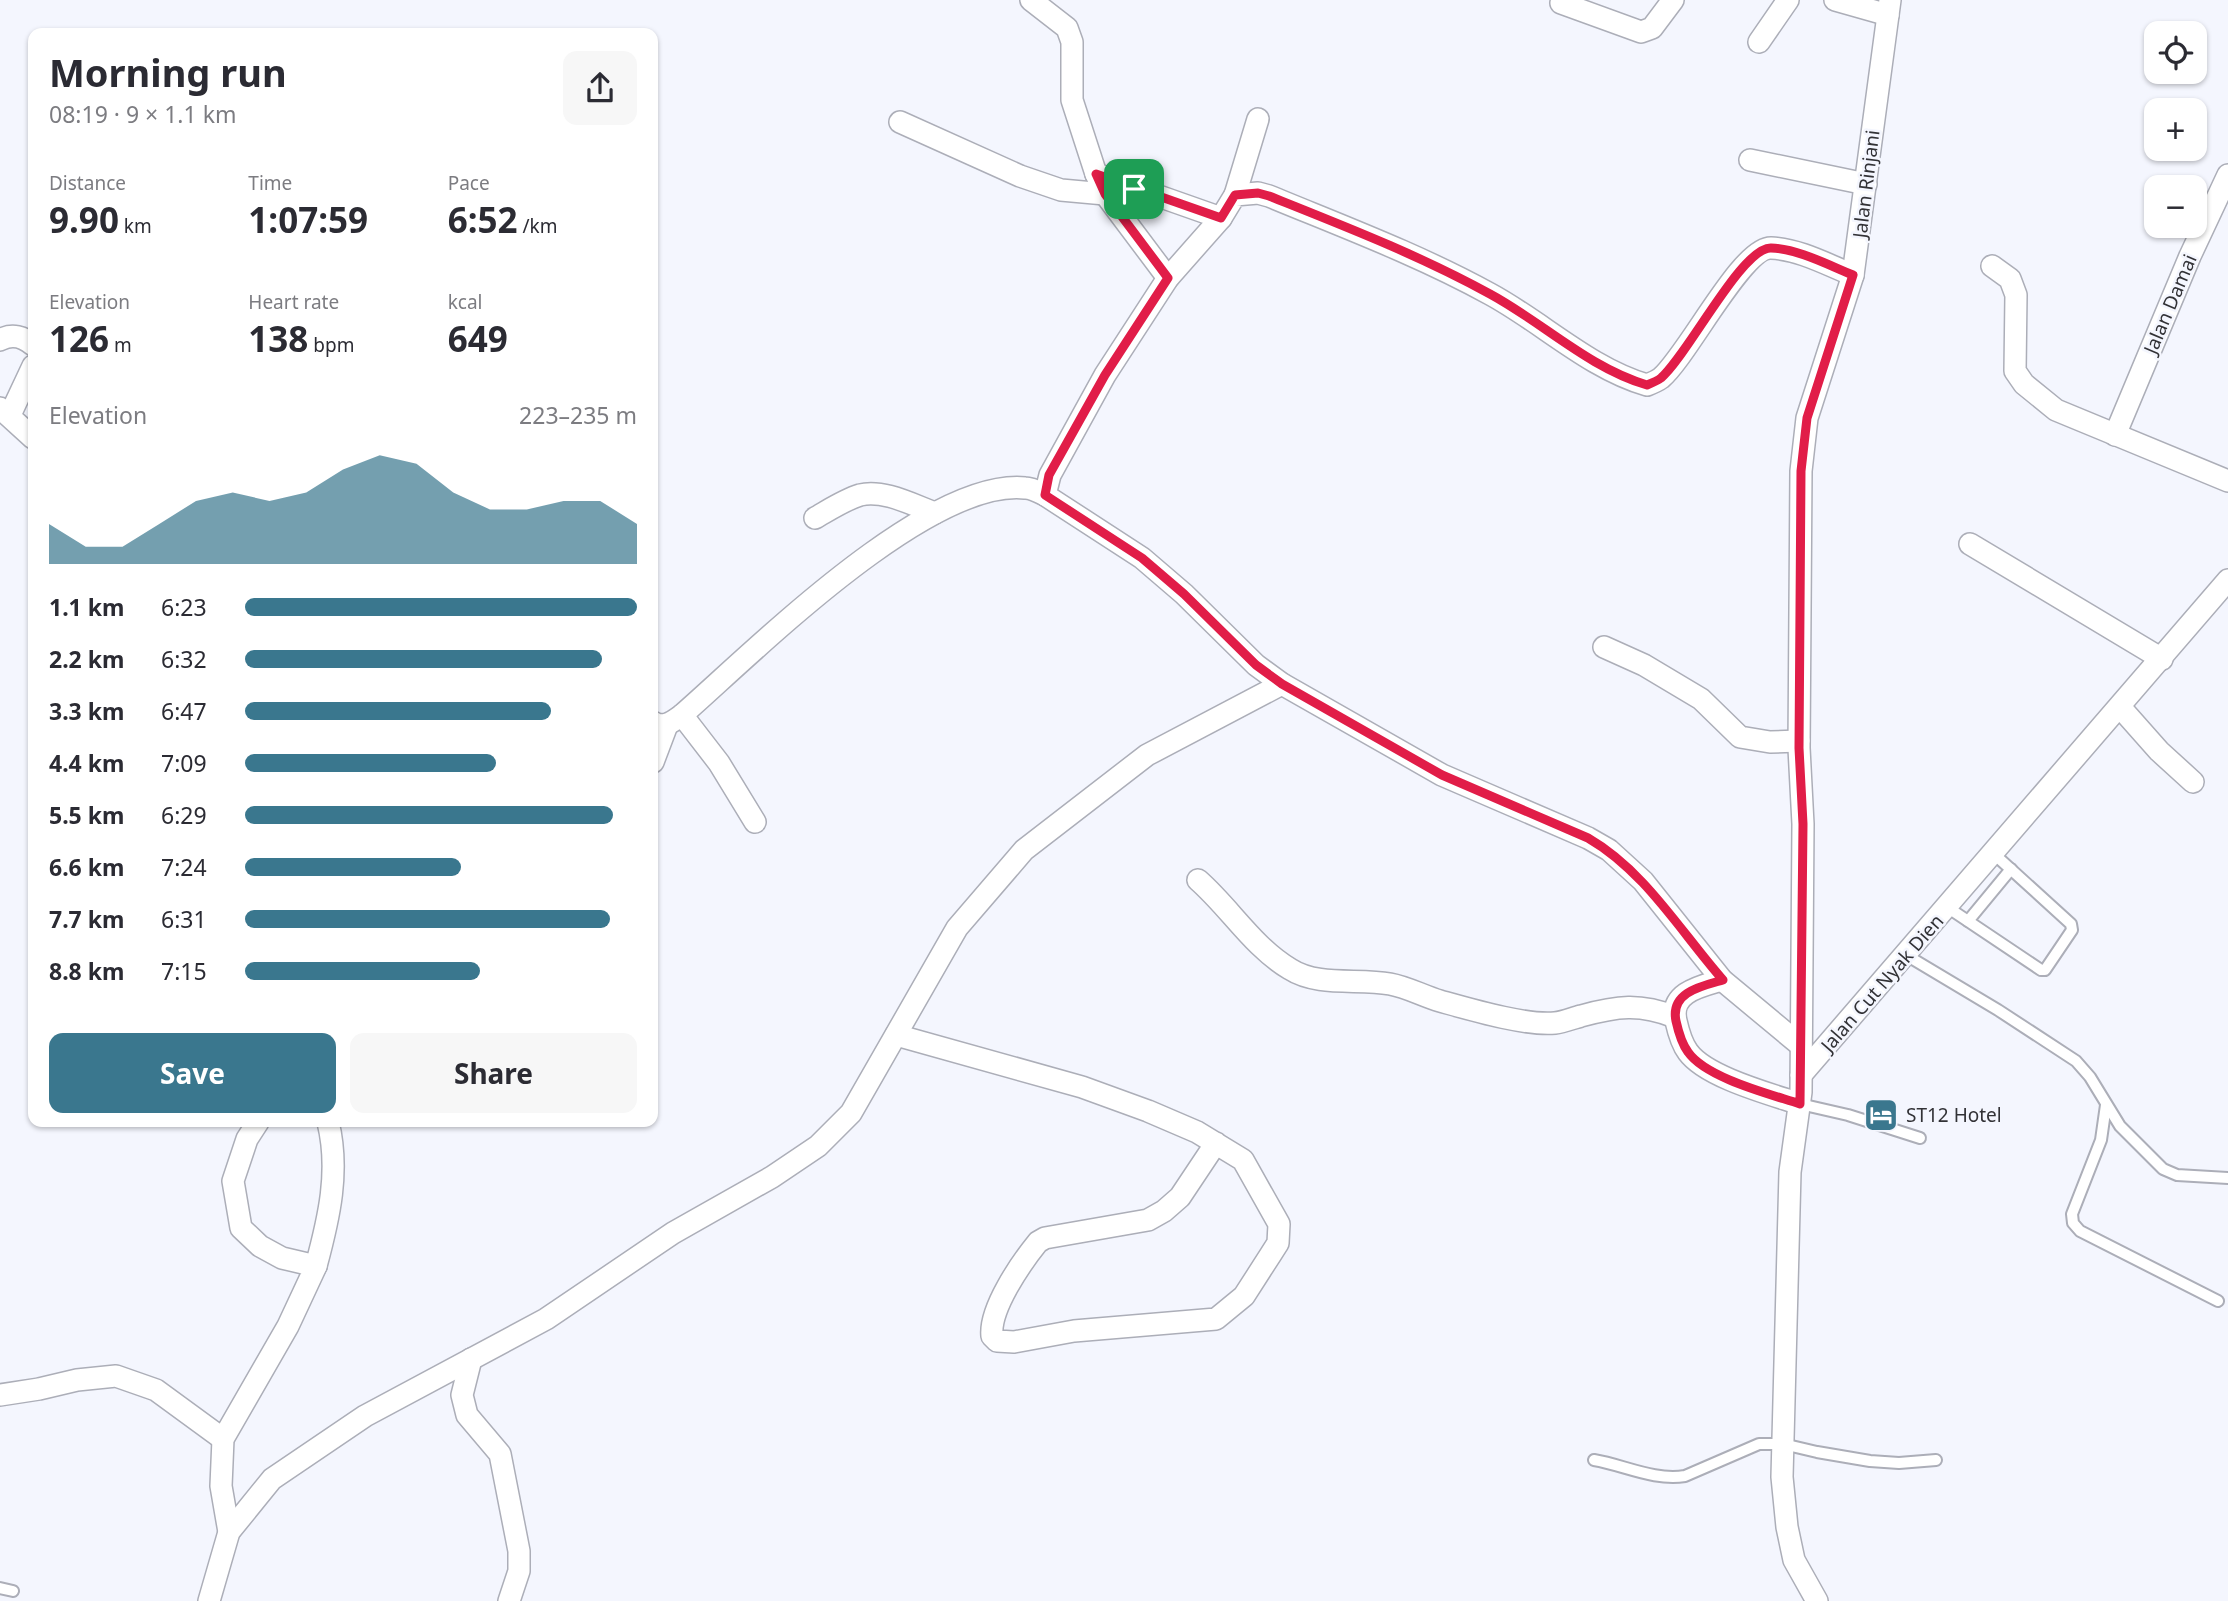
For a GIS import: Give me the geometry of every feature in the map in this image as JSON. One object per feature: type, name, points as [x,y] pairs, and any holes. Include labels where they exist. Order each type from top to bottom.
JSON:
[{"type":"street","points":[[1031,0],[1067,28],[1072,42],[1072,100],[1096,174],[1105,194],[1168,278]]},
{"type":"street","points":[[1558,1],[1642,32],[1652,28],[1673,0]]},
{"type":"street","points":[[1759,42],[1788,0]]},
{"type":"street","points":[[1835,0],[1889,7]]},
{"type":"street","name":"Jalan Rinjani","points":[[1801,1075],[1803,824],[1799,741],[1799,606],[1803,451],[1807,418],[1853,275],[1889,7]]},
{"type":"street","points":[[1045,495],[1049,475],[1105,375],[1168,278],[1221,218],[1235,195],[1258,119]]},
{"type":"street","points":[[900,122],[1020,176],[1061,190],[1105,194]]},
{"type":"street","points":[[1750,160],[1867,184]]},
{"type":"street","points":[[1096,174],[1221,218]]},
{"type":"street","name":"Jalan Damai","points":[[2115,435],[2190,256],[2228,176]]},
{"type":"street","points":[[1235,195],[1258,193],[1269,196],[1408,253],[1492,295],[1569,345],[1633,381],[1647,385],[1660,379],[1678,359],[1741,267],[1761,250],[1770,248],[1796,253],[1853,275]]},
{"type":"street","points":[[1992,266],[2010,279],[2016,295],[2015,371],[2024,384],[2056,410],[2228,481]]},
{"type":"street","points":[[0,340],[5,337],[24,338],[28,341]]},
{"type":"street","points":[[28,374],[5,412],[28,433]]},
{"type":"street","points":[[658,747],[667,721],[846,573],[910,526],[966,498],[1001,490],[1026,488],[1045,495],[1142,558],[1184,594],[1256,665],[1282,684],[1442,775],[1588,838],[1609,850],[1643,881],[1723,980],[1800,1044]]},
{"type":"street","points":[[815,518],[861,495],[880,495],[934,513]]},
{"type":"street","points":[[1970,544],[2162,659]]},
{"type":"street","name":"Jalan Cut Nyak Dien","points":[[1801,1075],[2228,580]]},
{"type":"street","points":[[1604,647],[1644,665],[1701,699],[1740,737],[1770,742],[1799,741]]},
{"type":"street","points":[[209,1601],[229,1532],[272,1479],[365,1416],[546,1319],[674,1233],[772,1177],[818,1146],[851,1113],[957,929],[1024,850],[1147,755],[1282,684]]},
{"type":"street","points":[[2120,707],[2158,751],[2193,782]]},
{"type":"street","points":[[667,721],[719,763],[755,822]]},
{"type":"street","points":[[1198,880],[1257,942],[1290,970],[1313,978],[1391,984],[1440,1001],[1501,1017],[1536,1022],[1555,1023],[1614,1008],[1634,1006],[1654,1009],[1675,1017]]},
{"type":"street","points":[[1723,980],[1692,989],[1679,999],[1675,1017],[1688,1052],[1709,1069],[1738,1083],[1800,1104]]},
{"type":"street","points":[[896,1035],[1082,1087],[1197,1132],[1216,1143],[1243,1160],[1279,1224],[1278,1243],[1244,1296],[1216,1319],[1074,1331],[1014,1342],[997,1341],[992,1336],[991,1328],[999,1304],[1038,1242],[1045,1238],[1148,1220],[1164,1211],[1180,1196],[1216,1143]]},
{"type":"street","points":[[1801,1075],[1800,1104],[1790,1172],[1782,1477],[1787,1527],[1794,1560],[1817,1601]]},
{"type":"street","points":[[255,1127],[247,1139],[233,1181],[242,1228],[260,1246],[282,1258],[316,1266]]},
{"type":"street","points":[[229,1532],[221,1486],[223,1439],[288,1326],[316,1266],[328,1221],[334,1170],[333,1140],[329,1127]]},
{"type":"street","points":[[471,1359],[462,1395],[467,1415],[500,1454],[519,1551],[519,1572],[509,1601]]},
{"type":"street","points":[[0,1395],[77,1380],[116,1377],[156,1390],[223,1439]]},
{"type":"lane","points":[[1947,907],[2041,970],[2045,970],[2072,930],[2071,924],[1994,854]]},
{"type":"lane","points":[[1968,921],[2011,869]]},
{"type":"lane","points":[[1906,955],[2076,1061],[2090,1077],[2120,1126],[2163,1169],[2177,1175],[2228,1178]]},
{"type":"lane","points":[[1800,1104],[1848,1115],[1920,1138]]},
{"type":"lane","points":[[2106,1105],[2101,1140],[2072,1214],[2073,1223],[2080,1231],[2218,1301]]},
{"type":"lane","points":[[1594,1460],[1673,1478],[1685,1476],[1759,1444],[1783,1444],[1870,1461],[1899,1463],[1936,1460]]},
{"type":"lane","points":[[0,1588],[13,1591]]},
{"type":"place","name":"ST12 Hotel","points":[[1881,1115]]},
{"type":"route","points":[[1096,174],[1134,189],[1221,218],[1235,195],[1258,193],[1269,196],[1408,253],[1492,295],[1569,345],[1633,381],[1647,385],[1660,379],[1678,359],[1741,267],[1761,250],[1770,248],[1796,253],[1853,275],[1807,418],[1801,471],[1799,748],[1803,824],[1800,1104],[1738,1083],[1709,1069],[1688,1052],[1675,1017],[1679,999],[1692,989],[1723,980],[1643,881],[1609,850],[1588,838],[1442,775],[1282,684],[1256,665],[1184,594],[1142,558],[1045,495],[1049,475],[1105,375],[1168,278],[1105,194],[1096,174]]}]
